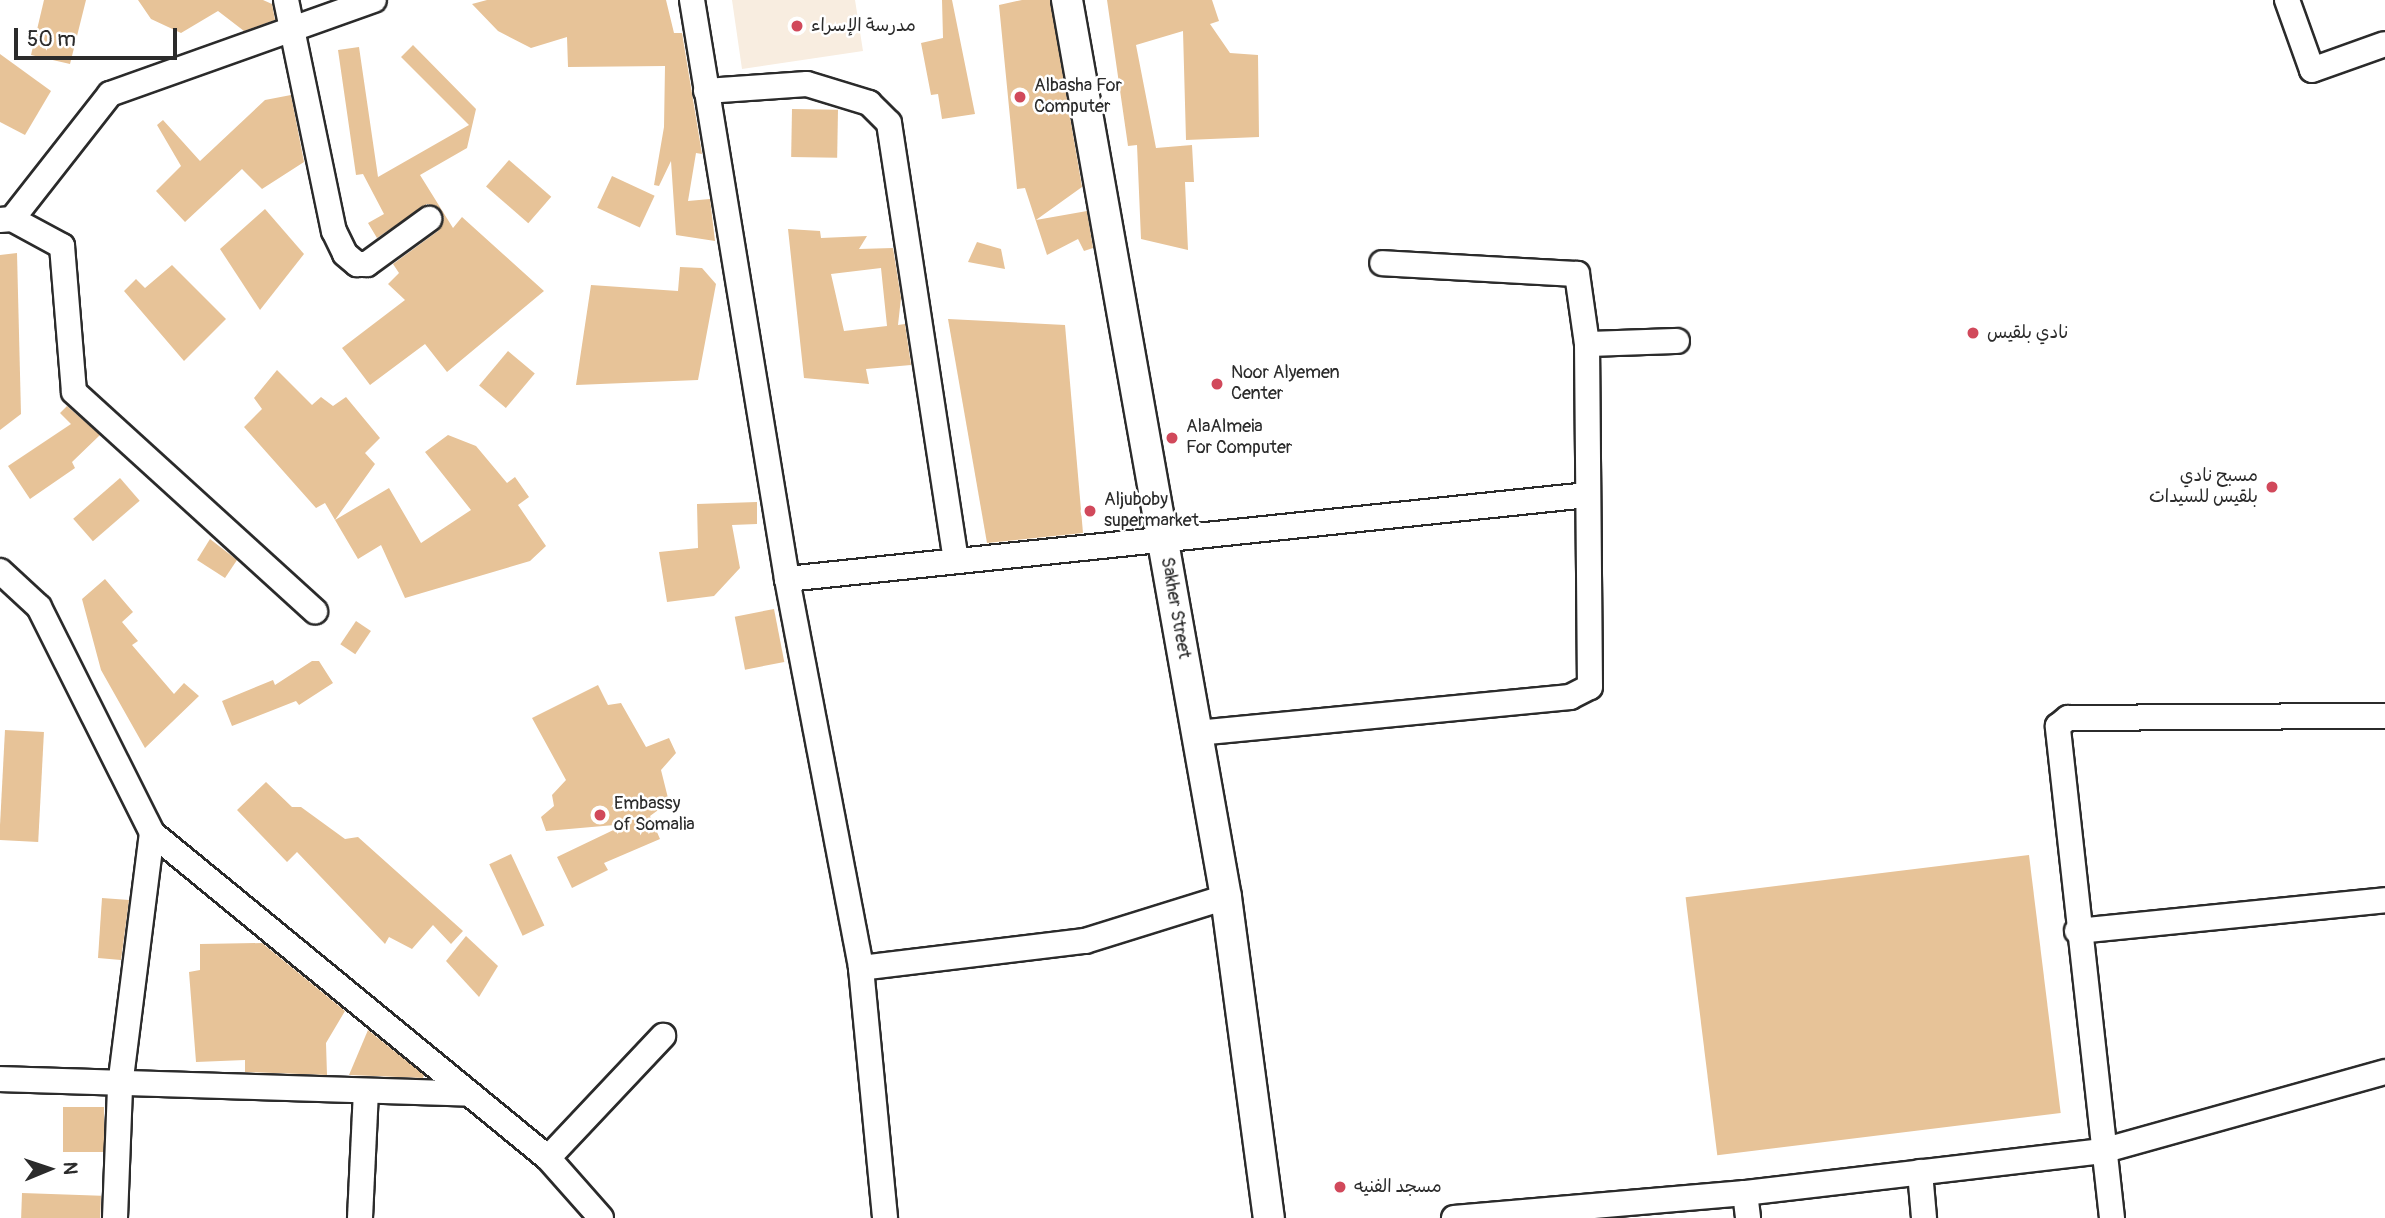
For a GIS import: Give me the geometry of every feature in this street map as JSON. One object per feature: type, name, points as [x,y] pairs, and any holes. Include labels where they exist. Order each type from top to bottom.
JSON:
[{"type":"street","points":[[286,0],[334,231],[345,254],[357,264],[367,264],[429,219]]},
{"type":"street","points":[[315,611],[74,393],[62,246],[6,219],[110,94],[290,26],[374,0]]},
{"type":"street","points":[[691,0],[787,579],[861,968],[885,1218]]},
{"type":"street","name":"Sakher Street","points":[[1067,0],[1226,897],[1269,1218]]},
{"type":"street","points":[[2287,0],[2312,70],[2385,44]]},
{"type":"street","points":[[706,90],[807,83],[869,103],[889,123],[956,561]]},
{"type":"street","points":[[1196,733],[1570,697],[1590,687],[1594,669],[1587,495],[1587,344],[1577,274],[1382,262]]},
{"type":"street","points":[[1587,344],[1677,341]]},
{"type":"street","points":[[787,579],[1587,495]]},
{"type":"street","points":[[0,571],[39,607],[152,834],[548,1158],[601,1218]]},
{"type":"street","points":[[2112,1218],[2102,1151],[2056,742],[2058,726],[2067,718],[2385,716]]},
{"type":"street","points":[[115,1218],[120,1086],[152,834]]},
{"type":"street","points":[[861,968],[1085,941],[1226,897]]},
{"type":"street","points":[[2077,931],[2385,900]]},
{"type":"street","points":[[548,1158],[663,1036]]},
{"type":"street","points":[[1454,1218],[1745,1193],[2102,1151],[2385,1072]]},
{"type":"street","points":[[0,1079],[120,1086],[468,1094]]},
{"type":"street","points":[[360,1218],[366,1092]]},
{"type":"street","points":[[1920,1172],[1924,1218]]},
{"type":"street","points":[[1745,1193],[1748,1218]]},
{"type":"shaded area","name":"مدرسة الإسراء","points":[[732,0],[855,0],[863,51],[742,69]]},
{"type":"building","points":[[44,0],[86,0],[70,64],[31,55]]},
{"type":"building","points":[[138,0],[263,0],[272,4],[275,20],[244,31],[218,11],[181,33],[151,19]]},
{"type":"building","points":[[487,0],[666,0],[674,33],[682,33],[702,154],[696,153],[688,201],[710,199],[715,241],[676,235],[671,161],[659,186],[654,185],[664,127],[665,66],[568,67],[567,37],[531,48],[498,31],[472,4]]},
{"type":"building","points":[[942,0],[952,0],[975,114],[942,119],[938,94],[931,95],[921,43],[943,38]]},
{"type":"building","points":[[1022,0],[1050,0],[1082,187],[1036,220],[1087,211],[1093,248],[1084,251],[1078,239],[1047,255],[1025,188],[1017,189],[999,5]]},
{"type":"building","points":[[1107,0],[1212,0],[1219,21],[1210,24],[1230,53],[1258,55],[1259,137],[1186,140],[1183,31],[1136,45],[1156,148],[1192,145],[1194,182],[1185,182],[1188,250],[1141,239],[1137,145],[1128,146]]},
{"type":"building","points":[[413,45],[476,109],[467,148],[420,175],[453,228],[462,217],[544,291],[447,372],[425,344],[370,385],[342,348],[405,300],[388,284],[399,273],[393,264],[438,231],[444,218],[436,206],[427,204],[377,238],[368,223],[384,214],[363,174],[356,175],[338,50],[359,47],[378,177],[469,125],[401,57]]},
{"type":"building","points":[[0,54],[51,91],[25,135],[0,122]]},
{"type":"building","points":[[291,95],[304,162],[262,189],[242,169],[185,222],[156,191],[181,166],[157,125],[163,120],[200,161],[265,100]]},
{"type":"building","points":[[792,109],[838,110],[837,158],[791,157]]},
{"type":"building","points":[[509,160],[551,197],[528,223],[486,186]]},
{"type":"building","points":[[612,176],[655,196],[640,228],[597,208]]},
{"type":"building","points":[[265,209],[304,254],[260,310],[220,249]]},
{"type":"building","points":[[788,229],[820,231],[821,238],[867,236],[859,249],[893,248],[901,298],[898,325],[905,324],[911,365],[866,369],[869,384],[804,378]],"holes":[[[881,268],[887,326],[844,331],[831,274]]]},
{"type":"building","points":[[977,242],[1001,249],[1005,269],[968,262]]},
{"type":"building","points":[[17,253],[21,414],[0,430],[0,255]]},
{"type":"building","points":[[172,265],[226,319],[184,361],[124,291],[136,279],[145,288]]},
{"type":"building","points":[[680,267],[702,268],[716,284],[698,380],[576,385],[591,285],[678,291]]},
{"type":"building","points":[[948,319],[1065,325],[1083,533],[987,543]]},
{"type":"building","points":[[508,351],[535,373],[506,408],[479,385]]},
{"type":"building","points":[[277,370],[312,405],[321,397],[333,406],[346,397],[380,438],[365,453],[375,464],[335,520],[325,503],[316,508],[244,427],[262,409],[254,398]]},
{"type":"building","points":[[67,406],[100,435],[72,462],[75,468],[30,499],[8,466],[71,424],[60,413]]},
{"type":"building","points":[[448,435],[476,446],[507,483],[515,477],[529,497],[518,505],[546,546],[530,561],[405,598],[381,545],[358,559],[335,520],[389,488],[421,543],[471,510],[425,452]]},
{"type":"building","points":[[120,478],[140,501],[93,541],[73,519]]},
{"type":"building","points":[[757,502],[757,524],[732,525],[740,568],[714,596],[667,602],[659,552],[698,548],[697,504]]},
{"type":"building","points":[[210,539],[237,560],[225,578],[197,560]]},
{"type":"building","points":[[105,579],[133,612],[122,622],[138,641],[132,645],[174,694],[184,683],[199,696],[145,748],[101,670],[82,599]]},
{"type":"building","points":[[774,609],[784,662],[745,670],[735,617]]},
{"type":"building","points":[[356,621],[371,631],[355,654],[340,644]]},
{"type":"building","points":[[312,661],[319,661],[333,683],[299,705],[296,701],[232,726],[222,701],[273,680],[275,685]]},
{"type":"building","points":[[598,685],[608,705],[621,703],[646,747],[669,738],[676,753],[661,770],[669,802],[650,816],[660,839],[604,863],[608,870],[572,888],[557,857],[626,824],[546,831],[541,817],[554,806],[552,795],[566,780],[532,718]]},
{"type":"building","points":[[5,730],[44,732],[38,842],[0,840]]},
{"type":"building","points":[[266,782],[292,807],[301,807],[345,839],[358,837],[463,931],[451,944],[433,925],[412,949],[389,937],[385,944],[297,852],[287,862],[237,810]]},
{"type":"building","points":[[511,854],[544,926],[523,936],[489,864]]},
{"type":"building","points":[[2029,855],[2061,1113],[1717,1155],[1686,897]]},
{"type":"building","points":[[102,898],[129,900],[121,960],[98,958]]},
{"type":"building","points":[[466,936],[498,966],[479,997],[446,961]]},
{"type":"building","points":[[262,943],[345,1011],[326,1043],[327,1075],[245,1072],[245,1060],[196,1062],[189,972],[200,970],[200,944]]},
{"type":"building","points":[[368,1030],[424,1075],[423,1078],[349,1075]]},
{"type":"building","points":[[63,1107],[104,1107],[104,1152],[63,1152]]},
{"type":"building","points":[[22,1193],[101,1196],[100,1218],[21,1218]]},
{"type":"place","name":"مدرسة الإسراء","points":[[797,26]]},
{"type":"place","name":"Albasha For Computer","points":[[1020,97]]},
{"type":"place","name":"نادي بلقيس","points":[[1973,333]]},
{"type":"place","name":"Noor Alyemen Center","points":[[1217,384]]},
{"type":"place","name":"AlaAlmeia For Computer","points":[[1172,438]]},
{"type":"place","name":"مسبح نادي بلقيس للسيدات","points":[[2272,487]]},
{"type":"place","name":"Aljuboby supermarket","points":[[1090,511]]},
{"type":"place","name":"Embassy of Somalia","points":[[600,815]]},
{"type":"place","name":"مسجد الفنيه","points":[[1340,1187]]}]
